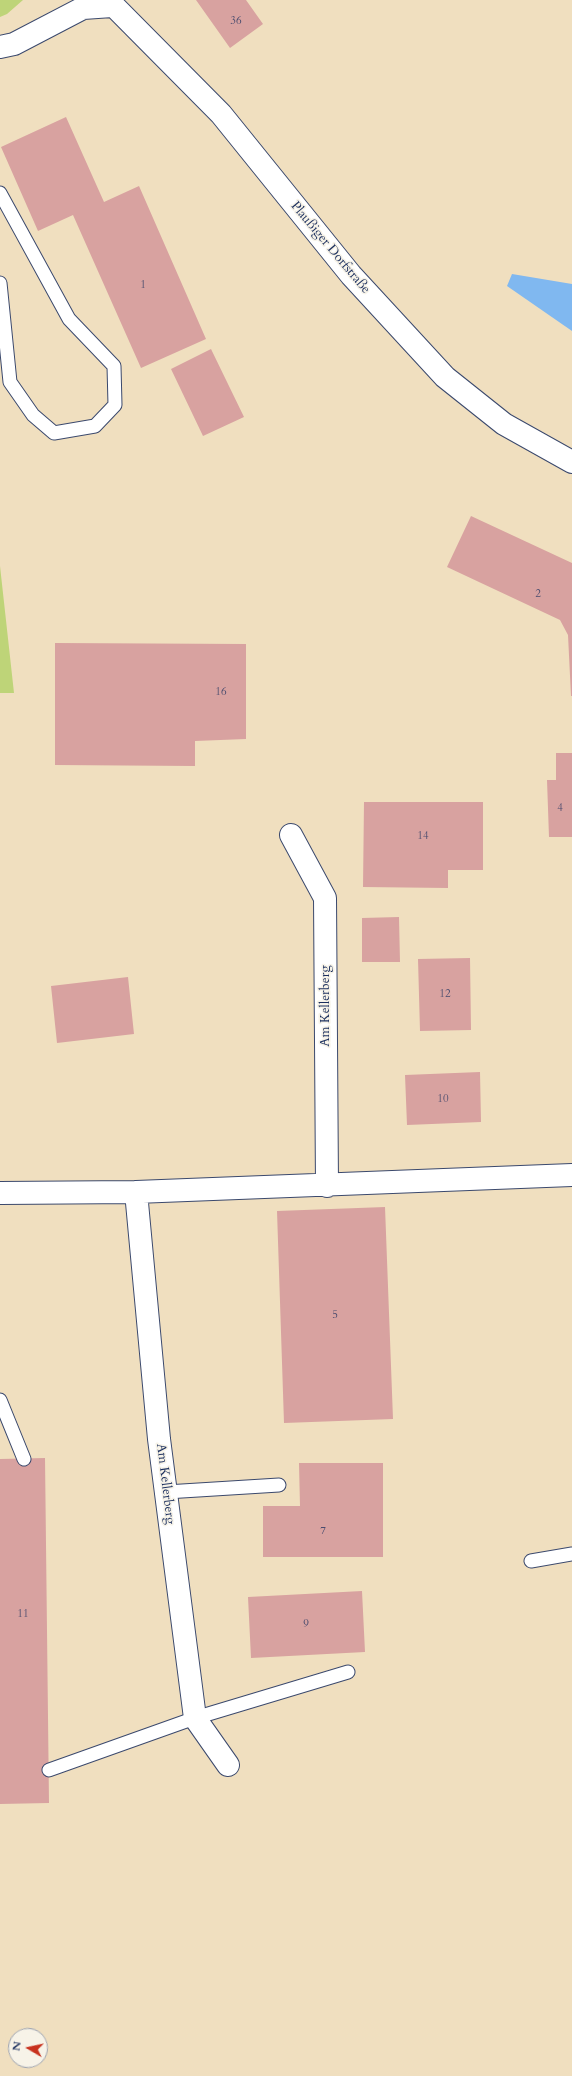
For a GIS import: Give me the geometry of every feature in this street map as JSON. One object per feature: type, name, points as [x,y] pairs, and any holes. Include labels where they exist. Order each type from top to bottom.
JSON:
[{"type":"street","points":[[0,47],[14,44],[83,8],[110,3]]},
{"type":"street","name":"Plaußiger Dorfstraße","points":[[110,3],[221,114],[351,275],[445,377],[504,424],[572,462]]},
{"type":"street","name":"Am Kellerberg","points":[[291,834],[325,898],[327,1186]]},
{"type":"street","points":[[0,1193],[136,1192],[327,1186],[572,1175]]},
{"type":"street","name":"Am Kellerberg","points":[[136,1192],[159,1439],[195,1718],[228,1765]]},
{"type":"lane","points":[[0,193],[69,319],[114,366],[115,404],[95,426],[54,433],[33,415],[10,382],[0,283]]},
{"type":"lane","points":[[0,1400],[24,1459]]},
{"type":"lane","points":[[166,1492],[279,1486]]},
{"type":"lane","points":[[531,1561],[572,1554]]},
{"type":"lane","points":[[48,1770],[195,1718],[348,1672]]},
{"type":"green space","points":[[0,0],[23,0],[7,14],[0,17]]},
{"type":"green space","points":[[0,566],[14,693],[0,693]]},
{"type":"water","points":[[512,274],[572,284],[572,331],[507,286]]},
{"type":"building","points":[[196,0],[246,0],[263,24],[230,48]]},
{"type":"building","points":[[66,117],[104,202],[139,186],[206,339],[141,368],[73,215],[38,231],[1,147]]},
{"type":"building","points":[[211,349],[244,417],[203,436],[171,369]]},
{"type":"building","points":[[471,516],[572,563],[572,696],[568,635],[560,620],[447,567]]},
{"type":"building","points":[[55,643],[246,644],[246,739],[195,741],[195,766],[55,765]]},
{"type":"building","points":[[556,753],[572,753],[572,837],[549,837],[547,780],[556,780]]},
{"type":"building","points":[[364,802],[483,802],[483,870],[448,870],[448,888],[363,887]]},
{"type":"building","points":[[399,917],[400,962],[362,962],[362,918]]},
{"type":"building","points":[[470,958],[471,1030],[420,1031],[418,959]]},
{"type":"building","points":[[128,977],[134,1034],[57,1043],[51,986]]},
{"type":"building","points":[[480,1072],[481,1122],[407,1125],[405,1075]]},
{"type":"building","points":[[385,1207],[393,1419],[284,1423],[277,1211]]},
{"type":"building","points":[[45,1458],[49,1803],[0,1804],[0,1459]]},
{"type":"building","points":[[299,1463],[383,1463],[383,1557],[263,1557],[263,1506],[300,1506]]},
{"type":"building","points":[[362,1591],[365,1652],[251,1658],[248,1597]]}]
